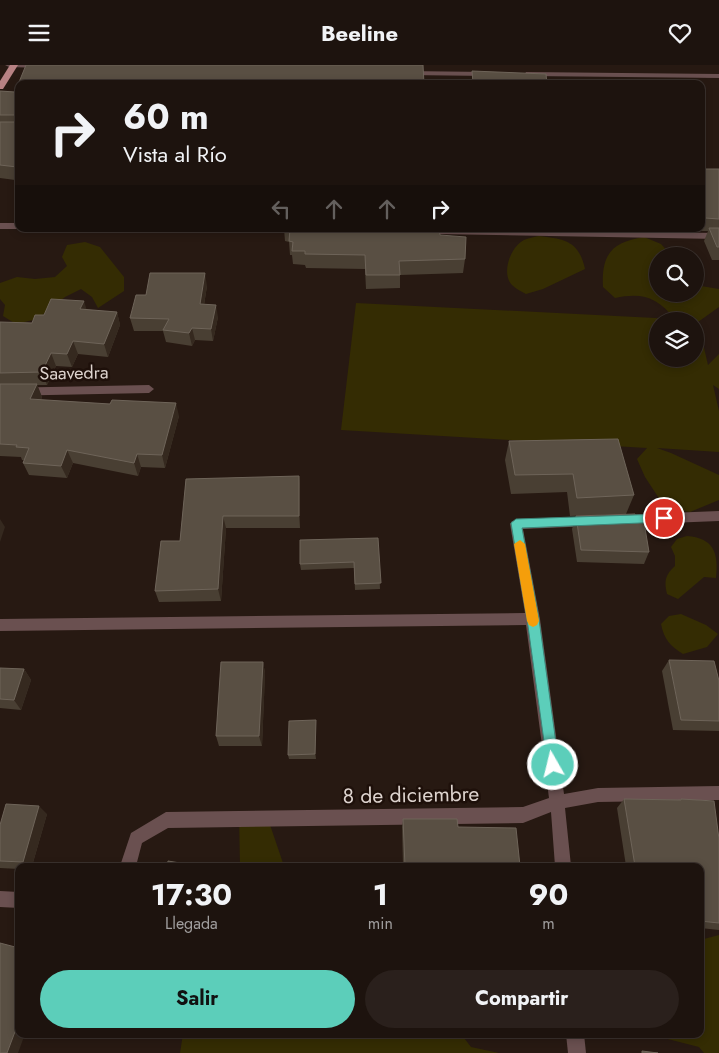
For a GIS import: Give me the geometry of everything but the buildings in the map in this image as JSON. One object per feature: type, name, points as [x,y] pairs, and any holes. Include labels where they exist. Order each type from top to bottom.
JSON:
[{"type":"main road","points":[[0,87],[14,65]]},
{"type":"street","points":[[9,65],[52,67]]},
{"type":"street","points":[[403,73],[502,74]]},
{"type":"street","points":[[521,74],[719,76]]},
{"type":"street","points":[[0,226],[15,226]]},
{"type":"street","points":[[609,232],[719,236]]},
{"type":"street","name":"Saavedra","points":[[0,392],[149,389]]},
{"type":"street","points":[[563,863],[558,802],[533,619],[516,523],[719,516]]},
{"type":"street","points":[[0,625],[533,619]]},
{"type":"street","name":"8 de diciembre","points":[[129,863],[136,838],[166,819],[523,815],[558,802],[598,795],[719,793]]},
{"type":"street","points":[[0,899],[15,900]]},
{"type":"street","points":[[575,1038],[577,1053]]},
{"type":"shaded area","points":[[539,236],[556,238],[570,243],[579,252],[585,269],[543,289],[526,294],[509,280],[507,268],[511,254],[519,243]]},
{"type":"shaded area","points":[[644,237],[664,247],[649,247],[649,298],[641,296],[615,298],[603,287],[604,266],[607,258],[611,251],[624,242]]},
{"type":"shaded area","points":[[85,242],[100,247],[124,277],[124,291],[98,308],[92,297],[81,289],[65,297],[37,319],[16,324],[3,316],[5,305],[0,299],[0,283],[17,277],[35,279],[55,277],[67,266],[62,257],[67,245]]},
{"type":"shaded area","points":[[704,286],[719,289],[719,307],[704,318],[704,312],[668,312],[656,302],[704,302]]},
{"type":"shaded area","points":[[356,303],[649,318],[649,367],[704,367],[704,348],[708,365],[719,354],[719,389],[713,385],[719,411],[719,452],[657,448],[719,475],[719,500],[690,512],[666,509],[645,477],[637,459],[647,448],[341,430]]},
{"type":"shaded area","points":[[687,536],[703,540],[712,548],[716,561],[716,578],[704,577],[678,599],[667,594],[667,575],[675,566],[675,556],[671,547],[677,539]]},
{"type":"shaded area","points":[[681,614],[706,625],[718,634],[707,647],[683,654],[668,642],[661,624],[669,616]]},
{"type":"shaded area","points":[[239,813],[267,816],[283,863],[240,863]]},
{"type":"shaded area","points":[[719,935],[719,1053],[704,1053],[699,1047],[664,1038],[704,1038],[704,939]]},
{"type":"shaded area","points":[[182,1038],[464,1038],[471,1047],[499,1053],[180,1053]]},
{"type":"slow traffic","points":[[520,544],[533,621]]},
{"type":"route","points":[[553,765],[533,619],[516,523],[664,518]]}]
